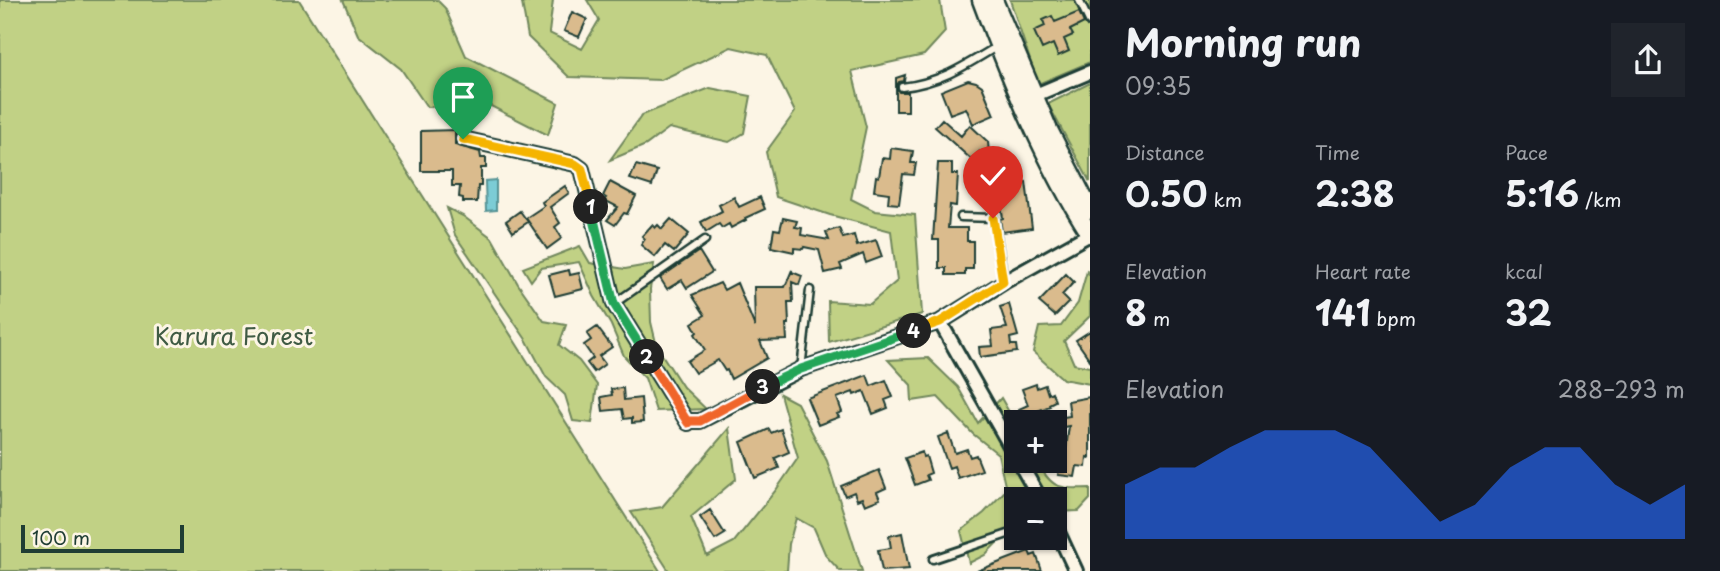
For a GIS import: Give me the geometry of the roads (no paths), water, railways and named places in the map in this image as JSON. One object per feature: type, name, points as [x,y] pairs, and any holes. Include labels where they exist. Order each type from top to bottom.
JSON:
[{"type":"street","points":[[981,0],[998,46],[1028,98]]},
{"type":"street","points":[[463,139],[575,164],[582,169],[614,304],[688,423],[700,421],[801,369],[940,322],[1089,227],[1073,208],[1040,142],[1028,98],[994,0]]},
{"type":"street","points":[[1028,98],[1090,72]]},
{"type":"street","points":[[940,322],[1004,436]]},
{"type":"street","points":[[1066,550],[1076,571]]},
{"type":"lane","points":[[1079,0],[1090,23]]},
{"type":"lane","points":[[902,87],[919,86],[951,74],[998,46]]},
{"type":"lane","points":[[961,216],[993,218],[1003,282]]},
{"type":"lane","points":[[614,304],[705,240]]},
{"type":"lane","points":[[801,369],[810,290]]},
{"type":"lane","points":[[933,559],[1004,535]]},
{"type":"water","points":[[496,180],[496,210],[486,211],[485,181]]},
{"type":"park label","name":"Karura Forest","points":[[234,335]]}]
